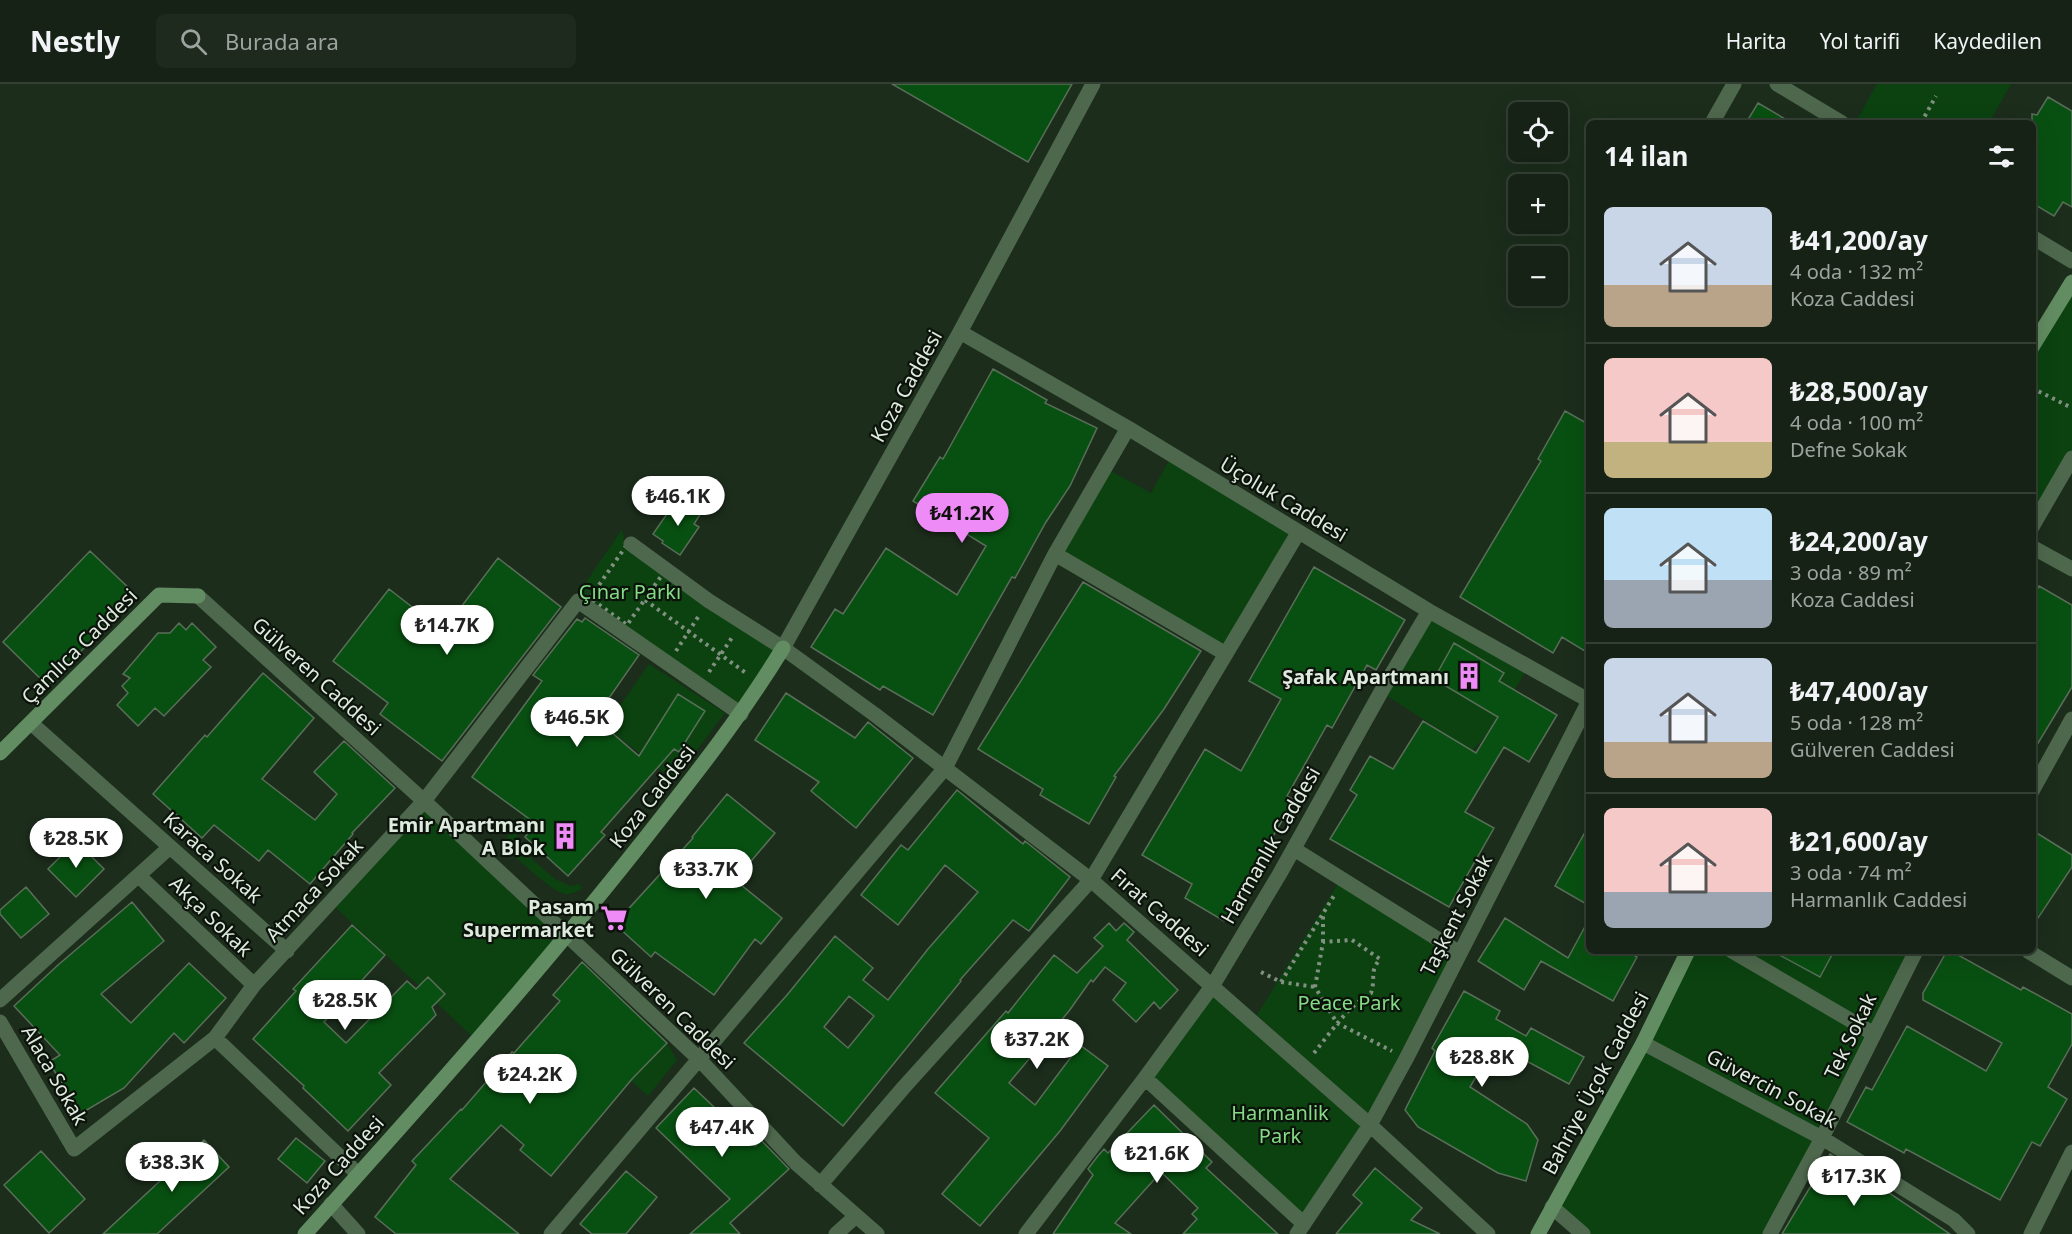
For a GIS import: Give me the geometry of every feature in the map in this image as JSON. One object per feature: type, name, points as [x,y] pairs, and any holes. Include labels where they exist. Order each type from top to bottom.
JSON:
[{"type":"street","name":"Koza Caddesi","points":[[304,1234],[567,937],[717,748],[741,714],[783,648],[960,332],[1093,84]]},
{"type":"street","points":[[1714,120],[1734,84]]},
{"type":"street","points":[[1777,84],[1837,120]]},
{"type":"street","points":[[2036,239],[2072,261]]},
{"type":"street","points":[[2036,340],[2072,282]]},
{"type":"street","name":"Üçoluk Caddesi","points":[[960,332],[1128,428],[1429,611],[1586,700]]},
{"type":"street","points":[[551,1234],[945,768],[1055,554],[1128,428]]},
{"type":"street","points":[[2036,520],[2072,458]]},
{"type":"street","points":[[820,1185],[904,1087],[1091,880],[1298,533]]},
{"type":"street","name":"Fırat Caddesi","points":[[631,544],[742,623],[783,648],[1091,880],[1213,985],[1488,1234]]},
{"type":"street","points":[[2036,549],[2072,569]]},
{"type":"street","points":[[1055,554],[1226,654]]},
{"type":"street","name":"Çamlıca Caddesi","points":[[0,753],[159,596],[198,596]]},
{"type":"street","name":"Gülveren Caddesi","points":[[198,596],[424,801],[699,1059],[796,1163],[877,1234]]},
{"type":"street","name":"Atmaca Sokak","points":[[74,1149],[214,1038],[254,985],[424,801],[578,601],[741,714]]},
{"type":"street","name":"Harmanlık Caddesi","points":[[1026,1234],[1213,985],[1294,849],[1429,611]]},
{"type":"street","name":"Taşkent Sokak","points":[[1301,1229],[1370,1125],[1406,1059],[1586,705]]},
{"type":"street","points":[[2036,784],[2072,719]]},
{"type":"street","name":"Karaca Sokak","points":[[31,723],[286,951]]},
{"type":"street","points":[[0,1000],[170,847]]},
{"type":"street","points":[[1294,849],[1460,953]]},
{"type":"street","name":"Akça Sokak","points":[[139,876],[254,985]]},
{"type":"street","name":"Bahriye Üçok Caddesi","points":[[1538,1234],[1643,1043],[1687,954]]},
{"type":"street","points":[[1737,954],[1874,1034]]},
{"type":"street","name":"Tek Sokak","points":[[1770,1234],[1822,1138],[1914,954]]},
{"type":"street","points":[[2033,954],[2072,978]]},
{"type":"street","name":"Alaca Sokak","points":[[0,1022],[74,1149]]},
{"type":"street","points":[[214,1038],[358,1174]]},
{"type":"street","name":"Güvercin Sokak","points":[[1643,1043],[1822,1138],[1954,1220],[1968,1234]]},
{"type":"street","points":[[1145,1078],[1301,1229]]},
{"type":"street","points":[[2031,1234],[2072,1152]]},
{"type":"street","points":[[332,1204],[358,1234]]},
{"type":"street","points":[[1552,1207],[1583,1234]]},
{"type":"street","points":[[836,1234],[856,1216]]},
{"type":"path","points":[[1923,120],[1936,96]]},
{"type":"path","points":[[2036,390],[2072,408]]},
{"type":"path","points":[[626,546],[664,572],[645,600],[627,625],[590,598],[626,546]]},
{"type":"path","points":[[645,600],[761,684]]},
{"type":"path","points":[[720,655],[742,623]]},
{"type":"path","points":[[1281,982],[1323,914],[1323,942],[1315,987],[1337,1023],[1406,1059]]},
{"type":"path","points":[[1304,1067],[1337,1023],[1359,1000],[1371,993],[1375,982],[1372,973],[1380,958],[1352,940],[1323,942]]},
{"type":"path","points":[[1261,972],[1281,982],[1315,987]]},
{"type":"green space","points":[[1877,84],[2011,84],[1991,120],[1857,120]]},
{"type":"green space","points":[[2072,282],[2072,458],[2036,520],[2036,341]]},
{"type":"green space","points":[[1172,455],[1298,533],[1226,654],[1055,554],[1105,468],[1151,493]]},
{"type":"green space","name":"Çınar Parkı","points":[[622,529],[625,544],[780,649],[741,710],[576,597]]},
{"type":"green space","points":[[1429,611],[1529,666],[1486,736],[1472,751],[1381,692]]},
{"type":"green space","points":[[649,664],[725,713],[674,780],[607,728],[512,842],[555,879],[570,886],[579,884],[582,888],[570,894],[559,892],[501,844],[605,719],[608,723]]},
{"type":"green space","points":[[424,801],[567,937],[476,1040],[331,903]]},
{"type":"green space","name":"Peace Park","points":[[1339,882],[1453,953],[1368,1117],[1257,1015]]},
{"type":"green space","points":[[1686,954],[1914,954],[1770,1234],[1583,1234],[1552,1207]]},
{"type":"green space","name":"Harmanlik Park","points":[[1212,992],[1365,1126],[1303,1217],[1151,1078]]},
{"type":"green space","points":[[627,1004],[667,1043],[677,1060],[648,1096],[594,1046]]},
{"type":"building","points":[[892,84],[1072,84],[1028,162]]},
{"type":"building","points":[[2048,97],[2072,111],[2072,207],[2063,202],[2054,216],[2036,205],[2036,120],[2032,120],[2032,114],[2037,115]]},
{"type":"building","points":[[1758,103],[1787,120],[1748,120]]},
{"type":"building","points":[[993,369],[1047,400],[1045,403],[1097,428],[1070,486],[1046,522],[1015,578],[1012,577],[933,715],[883,686],[880,690],[811,647],[835,609],[843,614],[886,548],[957,595],[986,546],[913,501],[940,457],[943,459]]},
{"type":"building","points":[[1565,411],[1586,423],[1586,652],[1562,637],[1553,653],[1460,597],[1541,461],[1538,459]]},
{"type":"building","points":[[678,498],[701,513],[694,524],[699,527],[680,555],[653,534]]},
{"type":"building","points":[[90,551],[135,594],[48,686],[3,642]]},
{"type":"building","points":[[498,558],[561,607],[442,761],[380,714],[388,703],[333,661],[389,589],[443,631]]},
{"type":"building","points":[[1314,567],[1405,620],[1376,670],[1367,665],[1332,728],[1327,725],[1287,796],[1294,800],[1224,921],[1185,898],[1192,884],[1142,855],[1205,749],[1241,771],[1281,699],[1249,681]]},
{"type":"building","points":[[1083,582],[1201,651],[1164,709],[1114,776],[1116,777],[1089,824],[1040,795],[1043,789],[978,749]]},
{"type":"building","points":[[2039,586],[2072,605],[2072,687],[2036,746],[2036,591]]},
{"type":"building","points":[[585,618],[639,655],[595,718],[639,756],[678,694],[705,711],[679,752],[674,749],[601,832],[605,835],[568,876],[525,837],[536,824],[472,777],[542,681],[533,675],[577,619],[582,622]]},
{"type":"building","points":[[179,623],[186,630],[192,623],[216,647],[203,660],[211,667],[164,716],[155,708],[138,726],[117,705],[128,693],[122,686],[130,678],[123,674],[158,633],[170,633]]},
{"type":"building","points":[[1454,643],[1504,673],[1499,681],[1557,715],[1529,762],[1504,747],[1465,812],[1494,828],[1449,907],[1330,839],[1357,795],[1350,790],[1370,756],[1393,769],[1423,721],[1476,753],[1498,717],[1434,679]]},
{"type":"building","points":[[263,673],[314,718],[262,779],[315,820],[337,794],[314,772],[344,741],[395,788],[352,833],[310,884],[268,850],[259,861],[214,825],[202,838],[153,794]]},
{"type":"building","points":[[786,693],[855,738],[868,722],[913,758],[856,828],[811,791],[819,782],[755,740]]},
{"type":"building","points":[[957,790],[1023,844],[1025,841],[1070,877],[1029,931],[1013,920],[960,980],[843,1126],[744,1043],[835,936],[873,968],[863,980],[888,1000],[928,949],[978,892],[945,865],[898,925],[861,895],[901,845],[908,850]],"holes":[[[849,996],[874,1016],[848,1048],[824,1027]]]},
{"type":"building","points":[[727,794],[775,833],[735,880],[782,918],[761,944],[755,939],[714,995],[655,952],[651,957],[618,927],[626,919],[622,916],[693,838]]},
{"type":"building","points":[[1586,831],[1586,904],[1555,886]]},
{"type":"building","points":[[2036,832],[2072,855],[2072,867],[2036,921]]},
{"type":"building","points":[[76,841],[104,869],[76,897],[48,869]]},
{"type":"building","points":[[26,887],[49,914],[21,938],[0,914],[0,910]]},
{"type":"building","points":[[132,902],[164,941],[101,994],[131,1023],[189,963],[226,998],[184,1043],[174,1033],[124,1088],[80,1114],[49,1062],[60,1055],[14,1006]]},
{"type":"building","points":[[1505,918],[1568,958],[1586,925],[1586,954],[1632,954],[1637,957],[1613,1001],[1541,961],[1524,990],[1478,961]]},
{"type":"building","points":[[1109,923],[1116,931],[1124,923],[1134,932],[1127,940],[1178,990],[1160,1009],[1154,1002],[1136,1022],[1113,1000],[1126,983],[1105,967],[1093,982],[1091,980],[1069,1011],[1009,1083],[1035,1105],[1080,1045],[1108,1066],[1060,1131],[980,1226],[942,1194],[989,1138],[935,1093],[1006,1011],[1008,1013],[1054,955],[1077,973],[1103,946],[1094,938]]},
{"type":"building","points":[[352,925],[385,955],[324,1022],[346,1043],[407,981],[416,989],[428,977],[445,994],[432,1007],[436,1015],[379,1073],[391,1085],[348,1131],[253,1039],[296,991],[293,989]]},
{"type":"building","points":[[1778,954],[1832,954],[1820,977]]},
{"type":"building","points":[[1945,954],[1956,954],[2021,990],[2023,987],[2072,1014],[2072,1044],[2048,1087],[2067,1099],[2040,1146],[2032,1142],[2000,1200],[1906,1149],[1904,1153],[1847,1122],[1866,1087],[1872,1090],[1907,1026],[1986,1071],[2002,1043],[1923,1000],[1923,993]]},
{"type":"building","points":[[582,962],[667,1043],[632,1079],[551,1176],[520,1150],[524,1145],[501,1125],[450,1179],[519,1234],[396,1234],[375,1217],[416,1165],[412,1161],[462,1110],[560,1001],[553,995]]},
{"type":"building","points":[[1464,991],[1500,1011],[1496,1019],[1526,1036],[1531,1028],[1584,1057],[1569,1084],[1495,1044],[1470,1087],[1527,1124],[1538,1140],[1526,1181],[1498,1173],[1418,1127],[1405,1110],[1435,1051],[1432,1048]]},
{"type":"building","points":[[694,1088],[755,1146],[761,1140],[789,1169],[730,1223],[740,1234],[690,1234],[730,1199],[656,1128]]},
{"type":"building","points":[[1154,1105],[1212,1162],[1206,1168],[1278,1234],[1183,1234],[1197,1219],[1192,1214],[1198,1208],[1161,1172],[1115,1223],[1131,1234],[1053,1234],[1093,1175],[1088,1169],[1097,1157],[1104,1149],[1108,1153]]},
{"type":"building","points":[[296,1138],[325,1161],[307,1183],[278,1159]]},
{"type":"building","points":[[204,1140],[229,1167],[157,1234],[103,1234]]},
{"type":"building","points":[[41,1151],[85,1199],[49,1233],[4,1185]]},
{"type":"building","points":[[1830,1154],[1855,1170],[1950,1234],[1782,1234]]},
{"type":"building","points":[[1375,1168],[1422,1208],[1411,1220],[1440,1234],[1336,1234],[1362,1203],[1353,1195]]},
{"type":"building","points":[[626,1171],[657,1197],[626,1234],[592,1234],[580,1224]]},
{"type":"place","name":"Şafak Apartmanı","points":[[1469,676]]},
{"type":"place","name":"Emir Apartmanı A Blok","points":[[565,836]]},
{"type":"place","name":"Pasam Supermarket","points":[[614,918]]}]
